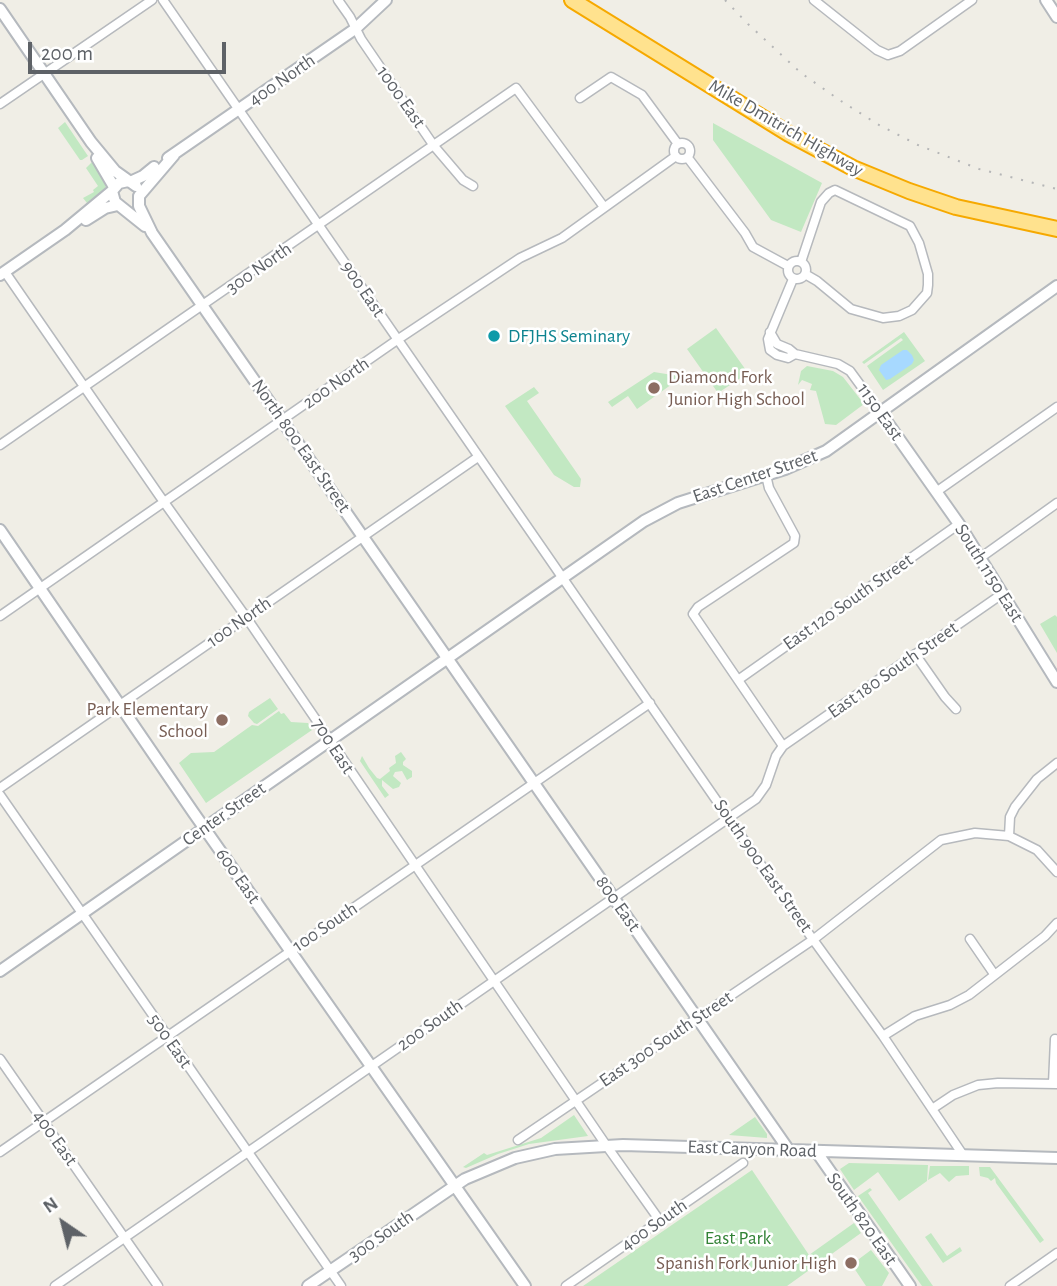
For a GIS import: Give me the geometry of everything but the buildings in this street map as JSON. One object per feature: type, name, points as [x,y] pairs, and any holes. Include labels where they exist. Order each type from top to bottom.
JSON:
[{"type":"highway","name":"Mike Dmitrich Highway","points":[[572,0],[789,134],[863,172],[956,207],[1057,229]]},
{"type":"street","points":[[0,104],[152,0]]},
{"type":"street","name":"900 East","points":[[163,0],[563,578]]},
{"type":"street","name":"1000 East","points":[[338,0],[434,146],[463,180],[473,186]]},
{"type":"street","name":"400 North","points":[[174,155],[355,29],[386,0]]},
{"type":"street","points":[[815,0],[851,31],[888,55],[900,51],[972,0]]},
{"type":"street","points":[[1050,2],[1057,17]]},
{"type":"street","points":[[0,9],[91,142],[115,171],[136,187],[139,206],[152,233]]},
{"type":"street","points":[[580,98],[611,77],[642,95],[678,144]]},
{"type":"street","name":"300 North","points":[[0,445],[516,88],[604,207]]},
{"type":"street","points":[[91,142],[113,189],[114,200],[152,233]]},
{"type":"street","points":[[678,144],[686,144],[690,148],[688,158],[683,160],[676,156],[674,149],[678,144]]},
{"type":"street","points":[[2,273],[65,230],[119,183],[143,176],[174,155]]},
{"type":"street","points":[[65,230],[74,228],[105,208],[132,205],[174,155]]},
{"type":"street","name":"200 North","points":[[0,615],[501,269],[562,237],[676,156]]},
{"type":"street","points":[[688,158],[753,247],[788,266]]},
{"type":"street","points":[[801,262],[821,202],[829,192],[835,190],[909,226],[919,243],[928,274],[927,293],[912,310],[899,316],[883,318],[851,309],[805,274]]},
{"type":"street","name":"North 800 East Street","points":[[152,233],[449,659]]},
{"type":"street","points":[[795,261],[801,262],[806,267],[805,274],[799,279],[793,279],[788,272],[788,266],[795,261]]},
{"type":"street","name":"700 East","points":[[2,273],[247,617],[660,1221]]},
{"type":"street","name":"1150 East","points":[[793,279],[770,332],[777,344],[795,355],[844,367],[855,377],[918,466]]},
{"type":"street","name":"East Center Street","points":[[449,659],[657,513],[686,499],[766,475],[816,456],[1057,286]]},
{"type":"street","points":[[936,492],[1057,407]]},
{"type":"street","name":"100 North","points":[[0,788],[478,457]]},
{"type":"street","name":"South 1150 East","points":[[918,466],[959,524],[1057,682]]},
{"type":"street","points":[[766,475],[769,488],[796,541],[698,607],[693,614],[783,746]]},
{"type":"street","points":[[980,558],[1057,503]]},
{"type":"street","name":"East 120 South Street","points":[[738,680],[959,524]]},
{"type":"street","name":"600 East","points":[[0,530],[370,1067],[526,1286]]},
{"type":"street","name":"South 900 East Street","points":[[563,578],[963,1155]]},
{"type":"street","name":"East 180 South Street","points":[[783,746],[1002,594]]},
{"type":"street","points":[[915,654],[956,709]]},
{"type":"street","name":"Center Street","points":[[0,971],[449,659]]},
{"type":"street","name":"800 East","points":[[449,659],[788,1149]]},
{"type":"street","name":"100 South","points":[[0,1152],[650,703]]},
{"type":"street","name":"200 South","points":[[55,1286],[729,817],[760,794],[783,746]]},
{"type":"street","points":[[1057,763],[1037,779],[1015,807],[1010,817],[1009,836],[1037,850],[1057,872]]},
{"type":"street","name":"500 East","points":[[0,795],[341,1286]]},
{"type":"street","name":"East 300 South Street","points":[[518,1140],[814,939],[942,840],[983,832],[1009,836]]},
{"type":"street","points":[[883,1036],[915,1016],[955,1003],[1045,936],[1057,923]]},
{"type":"street","points":[[970,939],[994,974]]},
{"type":"street","points":[[932,1109],[953,1095],[978,1085],[1055,1084],[1055,1039]]},
{"type":"street","name":"400 East","points":[[0,1059],[158,1286]]},
{"type":"street","name":"East Canyon Road","points":[[454,1186],[487,1169],[528,1155],[568,1147],[606,1145],[1057,1158]]},
{"type":"street","name":"South 820 East","points":[[816,1150],[910,1286]]},
{"type":"street","name":"400 South","points":[[566,1286],[743,1163]]},
{"type":"street","name":"300 South","points":[[308,1286],[454,1186]]},
{"type":"street","points":[[1015,1285],[1057,1253]]},
{"type":"green space","points":[[65,122],[88,156],[82,160],[58,128]]},
{"type":"green space","points":[[713,123],[822,183],[801,232],[771,220],[713,140]]},
{"type":"green space","points":[[92,162],[104,178],[106,186],[103,192],[87,203],[83,198],[94,192],[98,186],[86,168]]},
{"type":"green space","points":[[716,328],[748,373],[718,393],[687,349]]},
{"type":"green space","points":[[904,332],[925,361],[883,390],[867,366],[903,340],[901,338],[864,364],[862,362]]},
{"type":"green space","points":[[807,366],[833,371],[843,377],[864,404],[836,425],[825,424],[816,391],[810,390],[812,384],[802,380],[798,385],[801,371]]},
{"type":"green space","points":[[654,372],[697,379],[688,385],[675,382],[637,409],[628,396],[612,407],[608,402]]},
{"type":"green space","points":[[534,387],[539,393],[527,401],[581,479],[580,487],[574,487],[554,475],[505,406]]},
{"type":"green space","points":[[1055,615],[1057,617],[1057,653],[1040,624]]},
{"type":"green space","points":[[270,698],[278,709],[257,724],[254,723],[248,716],[249,712]]},
{"type":"green space","points":[[279,711],[291,722],[308,723],[312,730],[206,803],[179,763],[191,753],[214,752],[252,725],[258,726]]},
{"type":"green space","points":[[401,752],[406,759],[403,765],[412,771],[412,777],[407,780],[402,771],[395,772],[393,776],[401,783],[393,789],[382,780],[382,786],[389,795],[385,798],[360,761],[362,756],[380,779],[390,771],[389,768],[396,763],[395,756]]},
{"type":"green space","points":[[574,1115],[588,1136],[529,1144],[463,1167],[484,1153],[487,1155],[541,1138]]},
{"type":"green space","points":[[755,1117],[767,1138],[729,1135]]},
{"type":"green space","points":[[849,1163],[928,1165],[927,1181],[899,1201],[878,1172],[854,1190],[840,1169]]},
{"type":"green space","points":[[930,1166],[969,1166],[969,1175],[956,1176],[949,1182],[940,1173],[928,1180]]},
{"type":"green space","points":[[979,1167],[990,1167],[1044,1240],[1040,1243],[995,1178],[991,1181],[980,1176]]},
{"type":"green space","name":"East Park","points":[[752,1170],[809,1255],[854,1223],[861,1233],[787,1286],[583,1286]]},
{"type":"green space","points":[[870,1188],[872,1190],[868,1193],[933,1286],[922,1286],[858,1196]]},
{"type":"green space","points":[[931,1233],[947,1256],[960,1247],[962,1251],[943,1263],[925,1237]]},
{"type":"green space","points":[[871,1250],[889,1273],[882,1286],[866,1286],[854,1268],[855,1262]]},
{"type":"water","points":[[903,350],[912,355],[912,364],[886,380],[879,370],[881,365]]},
{"type":"railway","points":[[725,0],[801,73],[879,125],[918,145],[979,169],[1057,189]]},
{"type":"place","name":"DFJHS Seminary","points":[[494,336]]},
{"type":"place","name":"Diamond Fork Junior High School","points":[[654,388]]},
{"type":"place","name":"Park Elementary School","points":[[222,720]]},
{"type":"place","name":"Spanish Fork Junior High","points":[[851,1263]]}]
